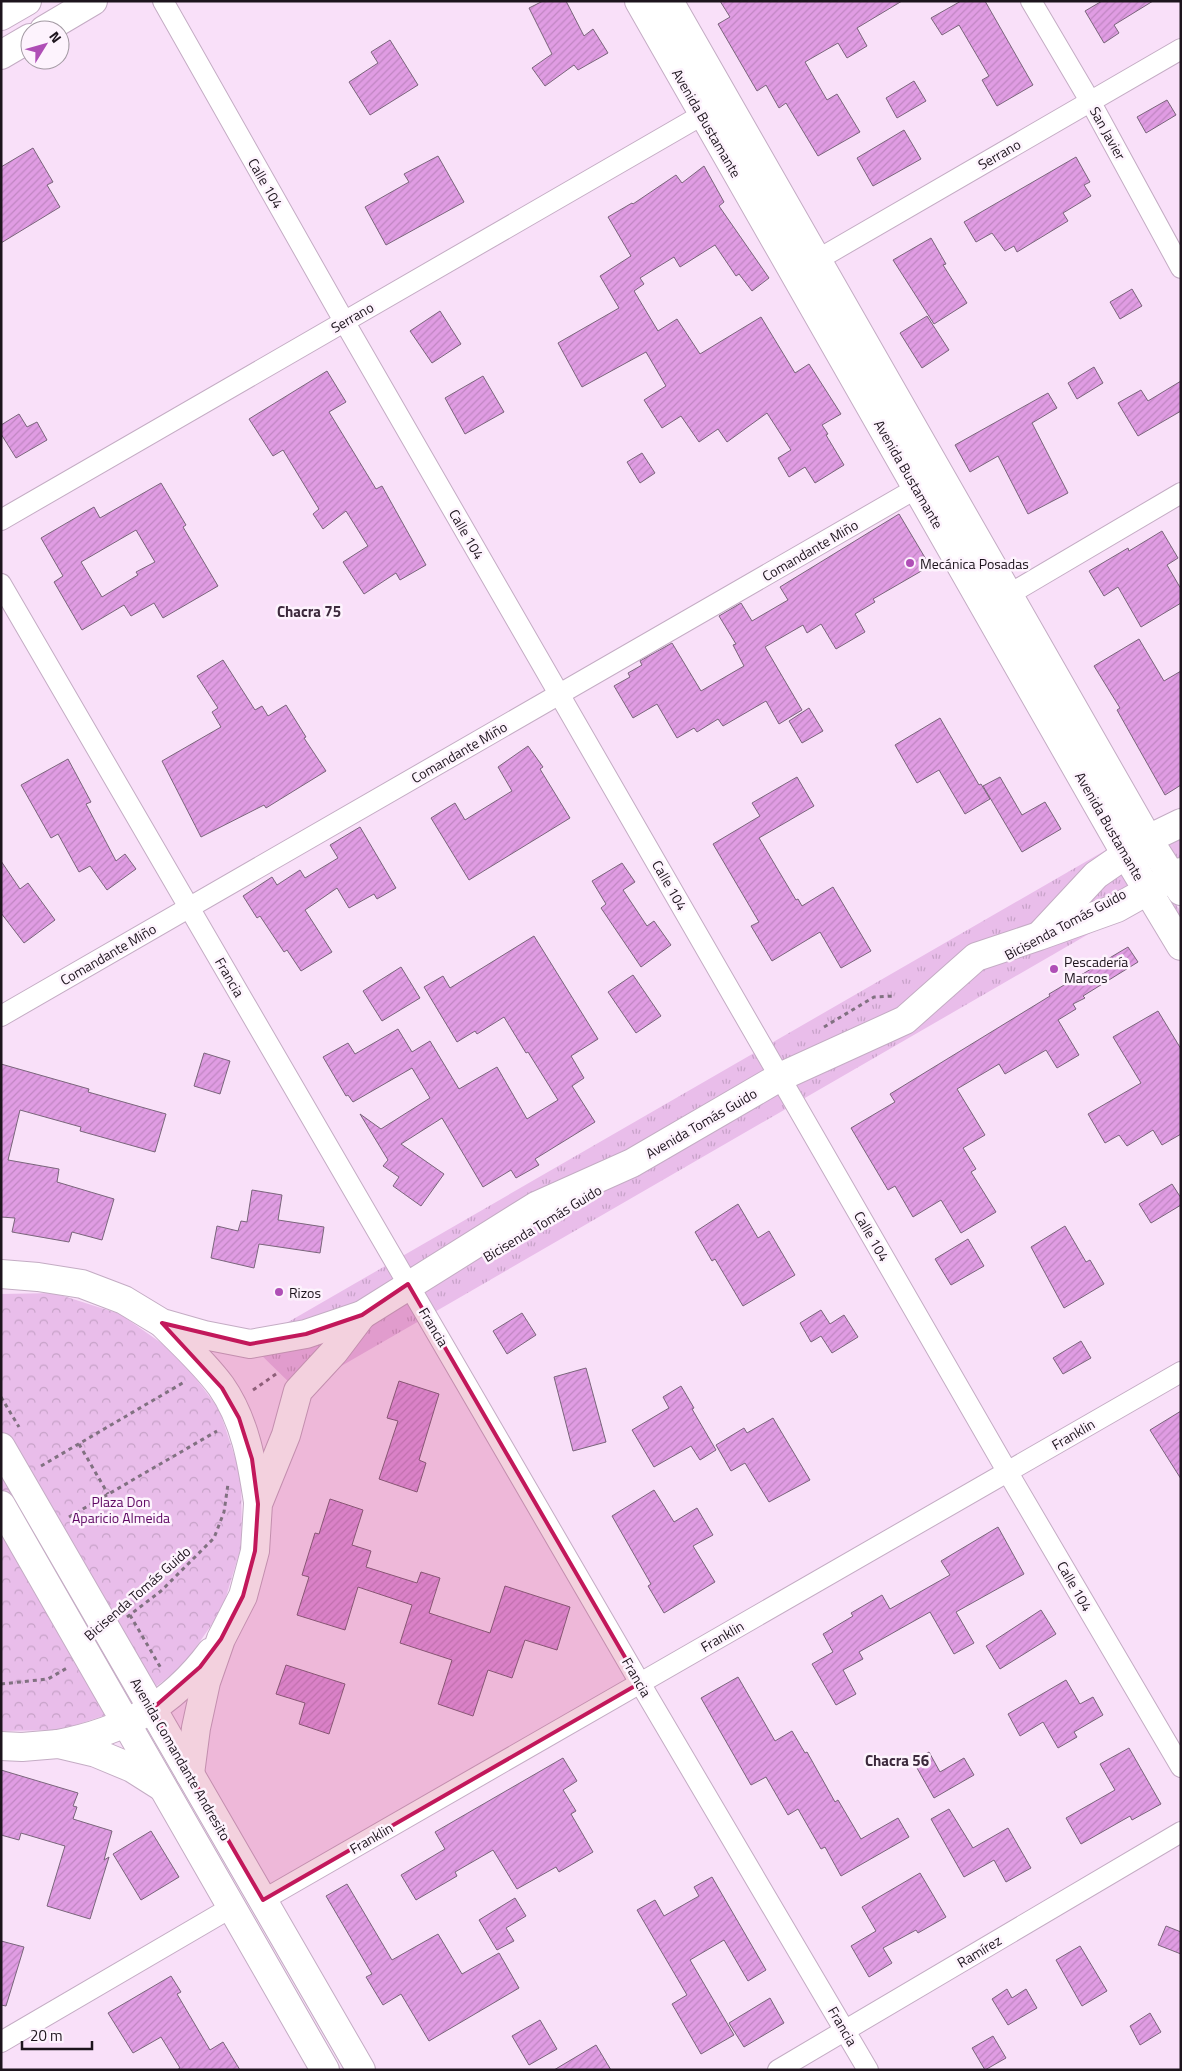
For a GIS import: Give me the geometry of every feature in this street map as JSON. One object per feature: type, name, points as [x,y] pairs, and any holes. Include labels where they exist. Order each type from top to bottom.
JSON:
[{"type":"main road","points":[[1,16],[27,1]]},
{"type":"main road","points":[[61,20],[94,1]]},
{"type":"main road","name":"Avenida Bustamante","points":[[639,1],[702,115],[1125,853],[1181,946]]},
{"type":"main road","name":"Avenida Bustamante","points":[[669,1],[1148,839],[1178,880]]},
{"type":"main road","points":[[1,54],[20,44]]},
{"type":"main road","name":"Avenida Tomás Guido","points":[[1039,936],[1096,876],[1125,853],[1181,823]]},
{"type":"main road","name":"Avenida Tomás Guido","points":[[162,1323],[204,1335],[250,1344],[306,1334],[362,1315],[408,1284],[536,1206],[632,1163],[780,1077],[905,1020],[976,957],[1117,908],[1148,891],[1178,880]]},
{"type":"main road","name":"Avenida Tomás Guido","points":[[1,1276],[38,1277],[82,1284],[124,1300],[162,1323],[207,1369],[222,1388],[238,1418],[252,1459],[258,1504],[255,1551],[243,1596],[221,1639],[206,1682],[196,1728],[190,1774]]},
{"type":"main road","name":"Avenida Tomás Guido","points":[[258,1504],[286,1435],[298,1391],[334,1352],[362,1315]]},
{"type":"main road","name":"Avenida Comandante Andresito","points":[[1,1447],[361,2070]]},
{"type":"main road","points":[[6,1513],[42,1518]]},
{"type":"main road","name":"Avenida Comandante Andresito","points":[[6,1513],[165,1788],[324,2070]]},
{"type":"main road","points":[[1,1746],[22,1747],[58,1744],[87,1738],[127,1723],[152,1709],[175,1692],[200,1667],[221,1639]]},
{"type":"main road","points":[[58,1744],[96,1753],[132,1768],[165,1788]]},
{"type":"street","name":"Calle 104","points":[[163,1],[344,321],[559,694],[1007,1471],[1181,1767]]},
{"type":"street","name":"San Javier","points":[[1031,1],[1090,102],[1181,268]]},
{"type":"street","name":"Serrano","points":[[817,260],[1181,49]]},
{"type":"street","name":"Serrano","points":[[1,520],[702,115]]},
{"type":"street","name":"Comandante Miño","points":[[1,1016],[917,488]]},
{"type":"street","points":[[1008,595],[1181,493]]},
{"type":"street","name":"Francia","points":[[1,584],[868,2070]]},
{"type":"street","name":"Franklin","points":[[262,1900],[1181,1372]]},
{"type":"street","name":"Ramírez","points":[[778,2070],[1181,1832]]},
{"type":"street","points":[[1,2042],[232,1907]]},
{"type":"path","points":[[818,1030],[874,996],[897,996],[922,1006]]},
{"type":"path","points":[[42,1518],[72,1515],[238,1418],[250,1392],[287,1368]]},
{"type":"path","points":[[19,1478],[207,1369]]},
{"type":"path","points":[[79,1444],[108,1494]]},
{"type":"path","name":"Bicisenda Tomás Guido","points":[[108,1633],[160,1591],[214,1538],[224,1512],[229,1476]]},
{"type":"path","points":[[72,1515],[77,1523]]},
{"type":"path","points":[[125,1606],[175,1692]]},
{"type":"path","name":"Bicisenda Tomás Guido","points":[[1,1684],[48,1679],[69,1667],[86,1652]]},
{"type":"highlighted area","points":[[408,1284],[640,1683],[263,1900],[152,1709],[200,1667],[221,1639],[243,1596],[255,1551],[258,1504],[252,1459],[239,1418],[222,1388],[162,1323],[250,1344],[306,1334],[362,1315]]},
{"type":"green space","points":[[645,1],[657,1],[1142,829],[1181,807],[1181,881],[1167,889],[1181,913],[1181,937],[1156,895],[298,1391],[250,1344],[1125,839]]},
{"type":"green space","name":"Plaza Don Aparicio Almeida","points":[[54,1293],[120,1314],[177,1354],[219,1409],[241,1475],[242,1544],[222,1610],[182,1667],[127,1708],[61,1730],[1,1731],[1,1294]]},
{"type":"building","points":[[543,1],[566,1],[584,36],[593,29],[608,53],[578,70],[574,65],[545,86],[532,68],[552,54],[529,8]]},
{"type":"building","points":[[720,1],[902,1],[857,28],[867,46],[847,58],[838,43],[805,62],[827,100],[837,94],[860,132],[818,156],[786,103],[779,108],[766,85],[757,91],[718,24],[730,17]]},
{"type":"building","points":[[961,1],[985,1],[1033,85],[997,106],[982,80],[989,76],[959,25],[942,35],[931,18]]},
{"type":"building","points":[[1102,1],[1153,1],[1114,25],[1119,33],[1104,43],[1085,11]]},
{"type":"building","points":[[390,40],[418,85],[370,115],[349,82],[378,63],[371,52]]},
{"type":"building","points":[[914,81],[926,101],[897,118],[886,98]]},
{"type":"building","points":[[1167,100],[1176,115],[1146,133],[1137,117]]},
{"type":"building","points":[[904,130],[921,159],[873,186],[857,158]]},
{"type":"building","points":[[33,148],[53,182],[47,185],[60,207],[1,243],[1,167]]},
{"type":"building","points":[[438,156],[464,202],[386,245],[365,207],[409,182],[404,174]]},
{"type":"building","points":[[1076,157],[1090,182],[1084,185],[1091,196],[1063,213],[1068,221],[1017,252],[1014,246],[1005,251],[992,233],[976,242],[964,222]]},
{"type":"building","points":[[704,166],[724,202],[719,206],[769,278],[752,291],[739,274],[736,276],[715,245],[680,267],[674,257],[640,278],[644,284],[634,291],[658,331],[677,319],[700,354],[761,317],[795,373],[809,364],[841,414],[822,425],[844,465],[815,483],[805,467],[789,477],[778,458],[791,450],[767,413],[727,442],[718,429],[699,442],[681,416],[662,428],[644,400],[666,386],[646,352],[582,387],[558,343],[619,308],[600,276],[631,256],[608,217],[633,204],[676,175],[682,183]]},
{"type":"building","points":[[931,238],[946,264],[943,265],[967,303],[934,324],[893,260]]},
{"type":"building","points":[[1132,289],[1142,306],[1120,319],[1110,302]]},
{"type":"building","points":[[440,311],[461,344],[432,363],[410,331]]},
{"type":"building","points":[[927,316],[949,350],[922,368],[900,333]]},
{"type":"building","points":[[1094,367],[1103,383],[1077,399],[1068,383]]},
{"type":"building","points":[[327,371],[346,402],[329,412],[376,489],[382,486],[426,565],[400,580],[396,573],[364,594],[343,562],[368,546],[346,511],[323,529],[313,514],[319,509],[283,450],[273,456],[249,419]]},
{"type":"building","points":[[483,376],[504,412],[465,434],[445,398]]},
{"type":"building","points":[[1181,381],[1181,411],[1138,436],[1118,403],[1141,390],[1148,401]]},
{"type":"building","points":[[1048,393],[1057,408],[1032,423],[1068,493],[1028,514],[998,456],[970,472],[955,445]]},
{"type":"building","points":[[19,414],[27,427],[37,422],[47,440],[16,458],[1,434],[1,425]]},
{"type":"building","points":[[642,453],[655,473],[640,483],[627,462]]},
{"type":"building","points":[[161,483],[186,525],[183,527],[218,586],[163,618],[154,603],[131,616],[124,605],[82,630],[54,582],[63,576],[41,538],[94,507],[100,518]],"holes":[[[136,530],[155,562],[136,572],[138,575],[102,597],[81,562]]]},
{"type":"building","points":[[899,514],[930,566],[873,599],[875,602],[855,614],[865,632],[836,649],[821,624],[807,633],[803,625],[765,647],[802,710],[779,724],[766,701],[723,726],[718,719],[697,732],[694,728],[677,738],[657,704],[633,718],[614,686],[630,677],[628,673],[642,665],[640,661],[672,643],[701,691],[744,666],[733,645],[736,644],[719,616],[741,603],[752,621],[788,600],[780,587]]},
{"type":"building","points":[[1162,531],[1178,558],[1167,565],[1181,589],[1181,603],[1141,627],[1118,587],[1104,596],[1089,571],[1128,548],[1129,551]]},
{"type":"building","points":[[1139,639],[1164,681],[1181,671],[1181,785],[1165,795],[1117,710],[1120,708],[1094,666]]},
{"type":"building","points":[[223,660],[255,710],[262,706],[268,716],[286,705],[306,737],[304,738],[326,771],[266,808],[264,805],[201,837],[162,761],[221,727],[212,712],[218,708],[197,676]]},
{"type":"building","points":[[809,708],[823,731],[802,743],[789,721]]},
{"type":"building","points":[[940,718],[979,785],[981,784],[990,799],[965,814],[939,770],[917,783],[895,745]]},
{"type":"building","points":[[528,746],[543,767],[540,769],[570,818],[469,880],[431,818],[455,803],[465,820],[512,791],[498,767]]},
{"type":"building","points":[[68,759],[91,802],[86,804],[116,861],[125,854],[136,869],[107,890],[90,866],[79,872],[58,834],[51,838],[21,785]]},
{"type":"building","points":[[797,777],[814,806],[759,838],[796,900],[798,899],[802,906],[833,887],[871,951],[841,968],[820,932],[772,961],[751,926],[759,922],[713,844],[760,816],[752,803]]},
{"type":"building","points":[[1000,777],[1022,815],[1045,802],[1061,829],[1022,852],[983,786]]},
{"type":"building","points":[[360,827],[396,888],[377,899],[374,894],[349,908],[337,888],[305,910],[332,952],[301,971],[287,950],[284,952],[260,916],[257,918],[243,896],[272,877],[277,885],[300,870],[305,878],[338,858],[330,845]]},
{"type":"building","points":[[1,861],[20,889],[28,883],[55,920],[24,943],[1,913]]},
{"type":"building","points":[[622,863],[635,882],[623,890],[647,926],[654,921],[671,945],[641,967],[601,908],[606,904],[592,881]]},
{"type":"building","points":[[534,936],[598,1039],[571,1056],[584,1078],[572,1086],[595,1122],[535,1159],[539,1165],[516,1178],[511,1170],[483,1187],[442,1118],[401,1144],[444,1174],[421,1206],[393,1186],[399,1177],[383,1166],[388,1160],[360,1114],[381,1129],[430,1098],[412,1068],[353,1102],[348,1095],[346,1096],[323,1057],[348,1043],[355,1054],[398,1029],[412,1052],[430,1041],[459,1089],[497,1067],[527,1119],[558,1100],[504,1017],[477,1034],[475,1031],[457,1042],[424,987],[443,976],[450,988]]},
{"type":"building","points":[[1128,947],[1138,962],[1083,996],[1085,998],[1073,1004],[1076,1009],[1058,1020],[1079,1055],[1057,1068],[1046,1050],[1005,1074],[999,1064],[957,1089],[985,1135],[963,1148],[976,1169],[971,1172],[996,1212],[961,1233],[941,1200],[913,1217],[895,1186],[888,1190],[851,1128],[895,1102],[890,1094],[1050,996],[1049,994]]},
{"type":"building","points":[[401,967],[420,998],[382,1021],[363,991]]},
{"type":"building","points":[[633,975],[661,1016],[636,1033],[608,992]]},
{"type":"building","points":[[1158,1011],[1181,1049],[1181,1134],[1162,1145],[1153,1130],[1127,1146],[1119,1135],[1105,1143],[1088,1114],[1141,1083],[1113,1037]]},
{"type":"building","points":[[204,1053],[230,1061],[220,1094],[194,1086]]},
{"type":"building","points":[[1,1064],[89,1089],[88,1092],[166,1114],[155,1152],[80,1131],[81,1127],[20,1110],[8,1160],[59,1169],[57,1182],[114,1199],[102,1240],[72,1232],[69,1242],[12,1232],[15,1218],[1,1217]]},
{"type":"building","points":[[1172,1184],[1181,1198],[1181,1205],[1151,1223],[1139,1204]]},
{"type":"building","points":[[252,1190],[282,1195],[278,1220],[324,1227],[320,1253],[259,1244],[254,1268],[211,1258],[217,1226],[238,1231],[241,1221],[247,1222]]},
{"type":"building","points":[[738,1204],[758,1238],[769,1231],[795,1275],[743,1306],[715,1259],[712,1261],[695,1232]]},
{"type":"building","points":[[1065,1226],[1086,1262],[1090,1260],[1104,1284],[1064,1308],[1031,1247]]},
{"type":"building","points":[[968,1239],[984,1266],[951,1285],[935,1259]]},
{"type":"building","points":[[821,1310],[830,1324],[844,1315],[858,1337],[832,1353],[821,1336],[811,1342],[800,1323]]},
{"type":"building","points":[[522,1313],[536,1335],[507,1354],[493,1331]]},
{"type":"building","points":[[1081,1341],[1091,1358],[1063,1374],[1053,1358]]},
{"type":"building","points":[[586,1368],[606,1442],[573,1451],[554,1377]]},
{"type":"building","points":[[399,1381],[439,1394],[419,1460],[426,1463],[417,1492],[379,1479],[398,1421],[387,1418]]},
{"type":"building","points":[[681,1386],[716,1450],[700,1460],[691,1446],[654,1467],[632,1430],[669,1408],[663,1397]]},
{"type":"building","points":[[1181,1411],[1181,1479],[1150,1430]]},
{"type":"building","points":[[773,1418],[810,1480],[769,1502],[745,1463],[731,1471],[716,1445],[744,1428],[747,1433]]},
{"type":"building","points":[[654,1490],[674,1522],[697,1508],[713,1535],[693,1546],[715,1582],[664,1613],[648,1586],[651,1584],[612,1516]]},
{"type":"building","points":[[330,1499],[363,1510],[352,1545],[371,1551],[366,1567],[417,1583],[421,1572],[440,1578],[429,1613],[490,1633],[505,1586],[570,1607],[557,1650],[525,1640],[512,1678],[488,1670],[473,1716],[438,1704],[452,1660],[400,1643],[412,1605],[358,1587],[345,1630],[297,1615],[309,1577],[302,1575],[315,1533],[319,1534]]},
{"type":"building","points":[[998,1527],[1024,1574],[956,1612],[974,1643],[954,1654],[930,1612],[859,1652],[863,1659],[843,1670],[856,1694],[836,1705],[812,1664],[833,1652],[823,1634],[853,1616],[851,1613],[882,1595],[890,1609],[950,1575],[941,1561]]},
{"type":"building","points":[[1041,1610],[1056,1634],[1000,1669],[986,1646]]},
{"type":"building","points":[[286,1665],[345,1684],[329,1734],[299,1724],[305,1703],[276,1694]]},
{"type":"building","points":[[738,1677],[775,1741],[792,1731],[805,1753],[807,1752],[835,1802],[838,1800],[861,1839],[898,1818],[909,1837],[841,1876],[825,1847],[821,1849],[798,1809],[788,1815],[766,1777],[751,1785],[701,1698]]},
{"type":"building","points":[[1066,1680],[1080,1704],[1093,1697],[1103,1715],[1074,1732],[1077,1737],[1058,1748],[1043,1722],[1020,1736],[1008,1714]]},
{"type":"building","points":[[1129,1748],[1161,1804],[1132,1820],[1130,1816],[1081,1844],[1066,1818],[1115,1790],[1100,1764]]},
{"type":"building","points":[[929,1752],[940,1772],[964,1758],[974,1775],[934,1798],[913,1761]]},
{"type":"building","points":[[563,1758],[577,1781],[563,1790],[576,1811],[571,1814],[593,1852],[559,1872],[556,1867],[517,1889],[493,1850],[455,1872],[457,1876],[416,1900],[401,1875],[445,1849],[435,1832]]},
{"type":"building","points":[[1,1770],[78,1793],[73,1806],[77,1807],[73,1819],[112,1831],[104,1860],[109,1857],[90,1919],[47,1906],[65,1846],[21,1833],[19,1840],[1,1835]]},
{"type":"building","points":[[949,1809],[973,1848],[1008,1828],[1031,1868],[1006,1882],[994,1860],[964,1877],[931,1819]]},
{"type":"building","points":[[151,1831],[179,1877],[141,1900],[113,1854]]},
{"type":"building","points":[[920,1873],[946,1917],[918,1933],[916,1930],[883,1948],[892,1963],[869,1977],[851,1946],[876,1931],[862,1907]]},
{"type":"building","points":[[712,1877],[766,1970],[748,1981],[724,1940],[690,1960],[734,2035],[701,2054],[672,2004],[687,1995],[637,1910],[655,1900],[664,1916],[699,1896],[694,1887]]},
{"type":"building","points":[[347,1884],[392,1960],[438,1934],[462,1974],[499,1953],[519,1988],[429,2041],[401,1994],[383,2005],[366,1977],[372,1974],[326,1896]]},
{"type":"building","points":[[515,1898],[526,1916],[506,1928],[514,1941],[497,1950],[479,1920]]},
{"type":"building","points":[[1166,1926],[1181,1932],[1181,1954],[1158,1945]]},
{"type":"building","points":[[1,1941],[24,1947],[6,2006],[1,2005]]},
{"type":"building","points":[[1080,1946],[1107,1991],[1082,2006],[1056,1960]]},
{"type":"building","points":[[171,1976],[181,1992],[177,1994],[210,2050],[223,2042],[240,2070],[177,2070],[180,2068],[161,2037],[133,2053],[108,2013]]},
{"type":"building","points":[[1007,1989],[1012,1998],[1026,1989],[1037,2008],[1008,2025],[992,1999]]},
{"type":"building","points":[[770,1998],[784,2023],[744,2047],[729,2023]]},
{"type":"building","points":[[1150,2013],[1161,2032],[1140,2045],[1130,2026]]},
{"type":"building","points":[[540,2020],[557,2049],[529,2065],[512,2036]]},
{"type":"building","points":[[993,2036],[1006,2058],[985,2070],[972,2048]]},
{"type":"building","points":[[596,2045],[611,2070],[554,2070]]},
{"type":"place","name":"Mecánica Posadas","points":[[910,563]]},
{"type":"place","name":"Pescadería Marcos","points":[[1054,969]]},
{"type":"place","name":"Rizos","points":[[279,1292]]},
{"type":"district","name":"Chacra 75","points":[[309,611]]},
{"type":"district","name":"Chacra 56","points":[[897,1760]]}]
